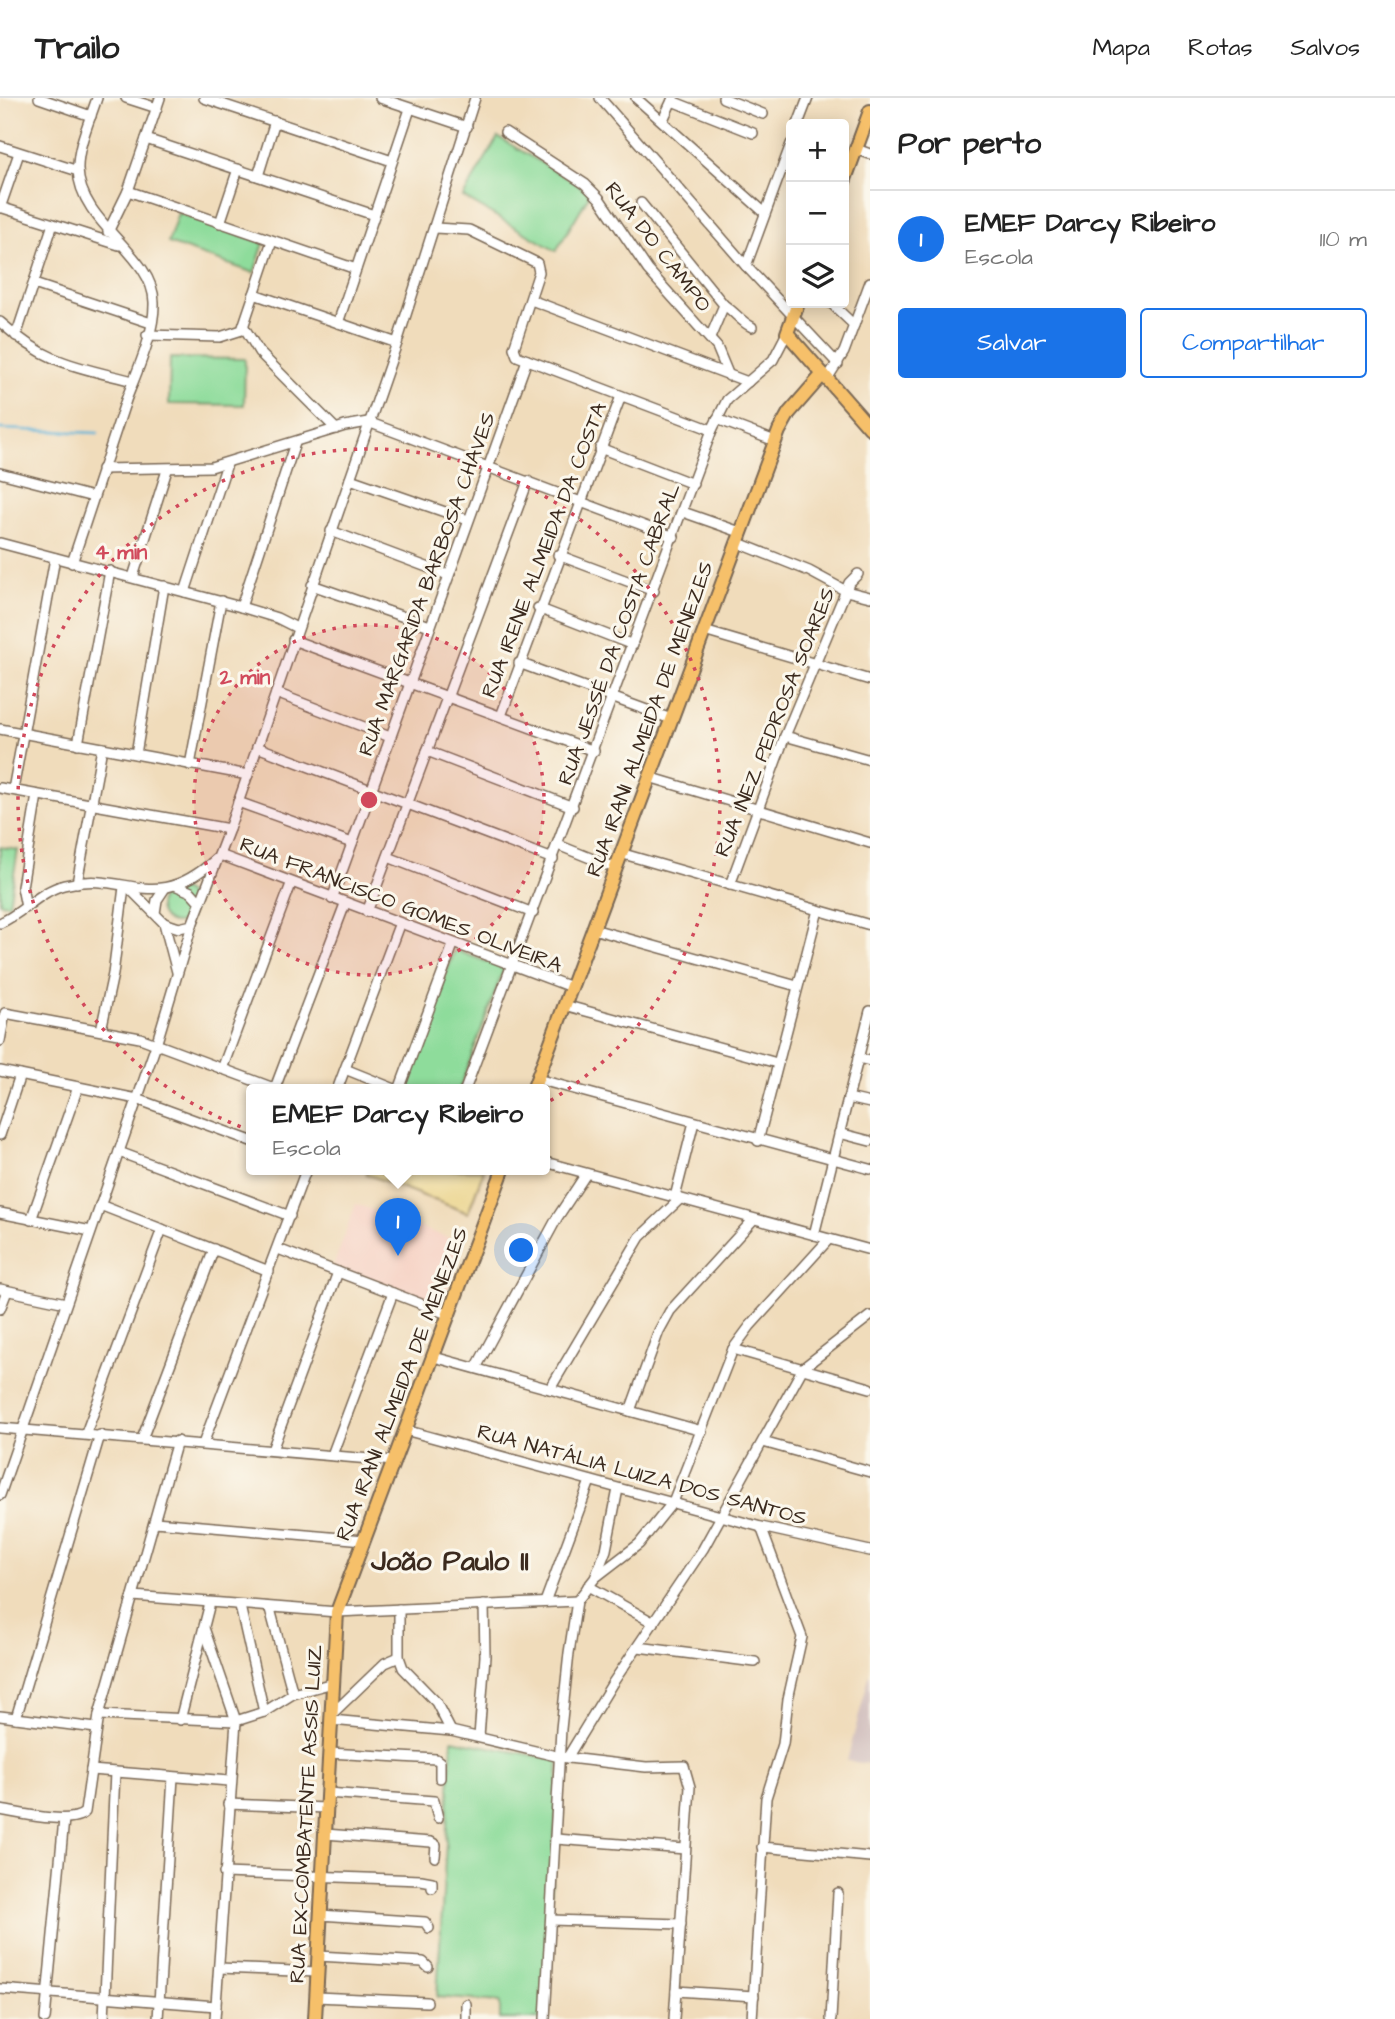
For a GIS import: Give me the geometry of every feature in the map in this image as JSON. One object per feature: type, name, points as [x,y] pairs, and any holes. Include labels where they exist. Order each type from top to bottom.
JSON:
[{"type":"main road","points":[[849,168],[870,111]]},
{"type":"main road","points":[[796,309],[787,333],[869,426]]},
{"type":"main road","name":"RUA IRANI ALMEIDA DE MENEZES","points":[[535,1084],[775,441],[789,413],[825,376]]},
{"type":"main road","name":"RUA IRANI ALMEIDA DE MENEZES","points":[[337,1612],[501,1175]]},
{"type":"main road","name":"RUA EX-COMBATENTE ASSIS LUIZ","points":[[315,2019],[337,1612]]},
{"type":"street","points":[[39,98],[91,116]]},
{"type":"street","points":[[72,563],[148,335],[153,290],[139,267],[108,232],[90,205],[78,171],[97,98]]},
{"type":"street","points":[[126,98],[157,108]]},
{"type":"street","points":[[108,232],[128,191],[160,98]]},
{"type":"street","points":[[204,98],[222,101],[392,161]]},
{"type":"street","points":[[380,98],[467,128]]},
{"type":"street","points":[[0,1495],[156,1045],[192,925],[220,855],[397,343],[475,98]]},
{"type":"street","points":[[600,98],[746,266],[796,309],[838,364]]},
{"type":"street","points":[[636,98],[765,214]]},
{"type":"street","points":[[723,98],[763,114]]},
{"type":"street","points":[[801,119],[808,98]]},
{"type":"street","points":[[663,120],[673,99],[753,133]]},
{"type":"street","points":[[338,323],[410,109]]},
{"type":"street","points":[[258,176],[275,121]]},
{"type":"street","name":"RUA DO CAMPO","points":[[505,132],[584,184],[599,198],[648,270],[717,347],[729,376]]},
{"type":"street","points":[[146,139],[374,215]]},
{"type":"street","points":[[0,146],[78,171]]},
{"type":"street","points":[[856,149],[870,154]]},
{"type":"street","points":[[19,153],[0,207],[121,246]]},
{"type":"street","points":[[746,266],[786,157]]},
{"type":"street","points":[[220,223],[238,169]]},
{"type":"street","points":[[128,191],[356,269]]},
{"type":"street","points":[[641,203],[724,305],[737,313],[743,323],[752,327]]},
{"type":"street","points":[[16,336],[53,224]]},
{"type":"street","points":[[435,228],[468,230],[533,259],[539,272],[516,341],[515,352],[527,360],[712,430]]},
{"type":"street","points":[[148,335],[220,337],[237,334],[244,327],[272,241]]},
{"type":"street","points":[[825,376],[838,364],[870,282]]},
{"type":"street","points":[[34,284],[151,323]]},
{"type":"street","points":[[254,294],[397,343]]},
{"type":"street","points":[[531,300],[748,382]]},
{"type":"street","points":[[710,338],[724,305]]},
{"type":"street","points":[[836,308],[854,324]]},
{"type":"street","points":[[0,322],[56,362],[133,381]]},
{"type":"street","points":[[244,327],[259,352],[336,429]]},
{"type":"street","name":"RUA JESSÉ DA COSTA CABRAL","points":[[467,1084],[615,696],[712,430],[727,400],[773,360],[787,333]]},
{"type":"street","name":"RUA MARGARIDA BARBOSA CHAVES","points":[[332,899],[527,360]]},
{"type":"street","name":"RUA IRENE ALMEIDA DA COSTA","points":[[500,716],[558,555],[621,396]]},
{"type":"street","points":[[717,419],[775,441]]},
{"type":"street","points":[[102,470],[167,470],[227,464],[336,429],[368,422],[674,537]]},
{"type":"street","points":[[241,607],[295,443]]},
{"type":"street","points":[[600,448],[693,484]]},
{"type":"street","points":[[185,592],[227,464]]},
{"type":"street","points":[[133,577],[167,470]]},
{"type":"street","points":[[0,473],[93,497]]},
{"type":"street","points":[[350,478],[468,520]]},
{"type":"street","points":[[367,912],[528,481]]},
{"type":"street","points":[[683,512],[846,591],[870,597]]},
{"type":"street","points":[[331,531],[448,575]]},
{"type":"street","points":[[0,546],[110,571],[221,601],[277,618],[297,628]]},
{"type":"street","points":[[558,555],[654,591]]},
{"type":"street","points":[[13,790],[55,558]]},
{"type":"street","points":[[78,744],[110,571]]},
{"type":"street","name":"RUA INEZ PEDROSA SOARES","points":[[730,885],[785,736],[846,591],[858,574]]},
{"type":"street","points":[[312,585],[430,626]]},
{"type":"street","points":[[136,754],[164,586]]},
{"type":"street","points":[[190,765],[221,601]]},
{"type":"street","points":[[538,608],[634,645]]},
{"type":"street","points":[[704,631],[870,680]]},
{"type":"street","points":[[293,640],[594,751]]},
{"type":"street","points":[[519,663],[615,696],[671,719]]},
{"type":"street","points":[[276,693],[390,737]]},
{"type":"street","points":[[0,729],[248,775]]},
{"type":"street","points":[[785,736],[870,760]]},
{"type":"street","points":[[257,747],[553,859]]},
{"type":"street","points":[[77,883],[102,748]]},
{"type":"street","points":[[427,751],[573,807]]},
{"type":"street","points":[[649,777],[870,843]]},
{"type":"street","points":[[0,788],[229,829]]},
{"type":"street","points":[[26,907],[22,887],[37,794]]},
{"type":"street","points":[[238,802],[352,843]]},
{"type":"street","points":[[558,845],[615,868]]},
{"type":"street","points":[[620,853],[870,925]]},
{"type":"street","points":[[0,923],[52,890],[77,883],[127,888],[177,886],[201,872],[220,855]]},
{"type":"street","name":"RUA FRANCISCO GOMES OLIVEIRA","points":[[220,855],[399,925],[571,987]]},
{"type":"street","points":[[388,857],[533,913]]},
{"type":"street","points":[[222,1069],[291,884]]},
{"type":"street","points":[[177,886],[191,892],[200,902]]},
{"type":"street","points":[[127,888],[171,928],[192,925]]},
{"type":"street","points":[[101,1030],[127,888]]},
{"type":"street","points":[[155,913],[157,900],[165,888]]},
{"type":"street","points":[[279,1084],[345,904]]},
{"type":"street","points":[[758,1141],[818,910]]},
{"type":"street","points":[[164,923],[178,977]]},
{"type":"street","points":[[339,1084],[399,925]]},
{"type":"street","points":[[593,929],[797,986]]},
{"type":"street","points":[[400,1084],[453,945]]},
{"type":"street","points":[[564,1005],[777,1063]]},
{"type":"street","points":[[814,1235],[870,1011]]},
{"type":"street","points":[[0,1041],[5,1013],[140,1038],[263,1084]]},
{"type":"street","points":[[858,1058],[870,1061]]},
{"type":"street","points":[[345,1069],[383,1084]]},
{"type":"street","points":[[0,1072],[137,1099],[246,1139]]},
{"type":"street","points":[[0,1135],[20,1075]]},
{"type":"street","points":[[31,1220],[78,1087]]},
{"type":"street","points":[[550,1088],[694,1122],[870,1169]]},
{"type":"street","points":[[848,1098],[870,1103]]},
{"type":"street","points":[[550,1389],[640,1237],[678,1198],[694,1122]]},
{"type":"street","points":[[839,1133],[870,1141]]},
{"type":"street","points":[[119,1152],[290,1216]]},
{"type":"street","points":[[550,1163],[870,1250]]},
{"type":"street","points":[[476,1368],[545,1240],[586,1174]]},
{"type":"street","points":[[203,1444],[304,1175]]},
{"type":"street","points":[[100,1205],[269,1271]]},
{"type":"street","points":[[0,1213],[91,1231]]},
{"type":"street","points":[[630,1411],[659,1331],[670,1311],[754,1220]]},
{"type":"street","points":[[86,1433],[162,1229]]},
{"type":"street","points":[[591,1582],[639,1544],[673,1502],[733,1349],[750,1326],[829,1239]]},
{"type":"street","points":[[142,1439],[214,1249]]},
{"type":"street","points":[[278,1249],[450,1315]]},
{"type":"street","points":[[272,1450],[338,1272]]},
{"type":"street","points":[[0,1310],[3,1290],[66,1303]]},
{"type":"street","points":[[332,1455],[393,1293]]},
{"type":"street","points":[[563,1758],[722,1516],[803,1368],[870,1315]]},
{"type":"street","points":[[733,1349],[870,1388]]},
{"type":"street","points":[[434,1357],[702,1431]]},
{"type":"street","points":[[0,1428],[86,1433],[394,1461]]},
{"type":"street","name":"RUA NATÁLIA LUIZA DOS SANTOS","points":[[405,1430],[761,1527],[870,1551]]},
{"type":"street","points":[[16,1718],[100,1435]]},
{"type":"street","points":[[0,1810],[64,1819],[80,1817],[86,1807],[99,1715],[177,1441]]},
{"type":"street","points":[[764,1442],[870,1472]]},
{"type":"street","points":[[545,1602],[590,1481]]},
{"type":"street","points":[[545,2019],[563,1758],[565,1686],[577,1601],[591,1582],[606,1550],[618,1489]]},
{"type":"street","points":[[155,1522],[365,1540]]},
{"type":"street","points":[[752,2019],[768,1788],[783,1744],[788,1699],[802,1637],[761,1527]]},
{"type":"street","points":[[591,1582],[654,1623]]},
{"type":"street","points":[[133,1595],[210,1604],[337,1612],[577,1601]]},
{"type":"street","points":[[180,1720],[210,1604]]},
{"type":"street","points":[[479,1737],[485,1657],[484,1605]]},
{"type":"street","points":[[240,1606],[264,1712]]},
{"type":"street","points":[[271,1609],[293,1694]]},
{"type":"street","points":[[399,1609],[399,1657],[410,1678],[436,1702],[451,1731]]},
{"type":"street","points":[[204,1628],[236,1721],[229,1781],[215,2019]]},
{"type":"street","points":[[638,1647],[755,1662]]},
{"type":"street","points":[[331,1717],[385,1663],[399,1657]]},
{"type":"street","points":[[99,1715],[236,1721],[264,1712],[293,1694],[333,1683]]},
{"type":"street","points":[[0,1716],[96,1728]]},
{"type":"street","points":[[331,1717],[451,1731],[563,1758],[646,1767],[684,1766],[691,1787],[674,2019]]},
{"type":"street","points":[[328,1752],[436,1759],[440,1765],[440,1778]]},
{"type":"street","points":[[91,1770],[229,1781]]},
{"type":"street","points":[[104,2019],[115,1772]]},
{"type":"street","points":[[158,2019],[173,1777]]},
{"type":"street","points":[[327,1793],[434,1801],[438,1818]]},
{"type":"street","points":[[228,1804],[326,1808]]},
{"type":"street","points":[[46,2019],[64,1819]]},
{"type":"street","points":[[325,1834],[431,1842],[436,1845],[435,1857]]},
{"type":"street","points":[[556,1839],[685,1849]]},
{"type":"street","points":[[762,1847],[870,1857]]},
{"type":"street","points":[[224,1873],[429,1881],[432,1888]]},
{"type":"street","points":[[831,2019],[838,1893]]},
{"type":"street","points":[[320,1915],[425,1922],[429,1928]]},
{"type":"street","points":[[551,1920],[681,1924]]},
{"type":"street","points":[[318,1956],[425,1962],[428,1967]]},
{"type":"street","points":[[219,1968],[317,1972]]},
{"type":"street","points":[[0,1989],[216,2006]]},
{"type":"street","points":[[676,1991],[754,1996]]},
{"type":"street","points":[[316,1997],[427,2002]]},
{"type":"street","points":[[466,2004],[466,2019]]},
{"type":"shaded area","points":[[356,1204],[465,1244],[441,1306],[333,1267]]},
{"type":"shaded area","points":[[870,1673],[870,1764],[847,1761]]},
{"type":"green space","points":[[498,137],[591,192],[556,251],[463,197]]},
{"type":"green space","points":[[178,213],[264,243],[254,273],[168,243]]},
{"type":"green space","points":[[170,358],[245,359],[244,405],[169,404]]},
{"type":"green space","points":[[0,847],[18,850],[9,904],[0,903]]},
{"type":"green space","points":[[176,889],[188,894],[193,906],[188,918],[176,923],[164,918],[159,906],[164,894]]},
{"type":"green space","points":[[455,950],[504,968],[461,1084],[405,1084]]},
{"type":"green space","points":[[452,1740],[559,1760],[544,2019],[500,2019],[500,2002],[437,1997]]},
{"type":"sand","points":[[369,1175],[482,1175],[468,1213]]},
{"type":"waterway","points":[[0,429],[98,433]]},
{"type":"place","name":"EMEF Darcy Ribeiro","points":[[398,1256]]},
{"type":"district","name":"João Paulo II","points":[[450,1561]]}]
